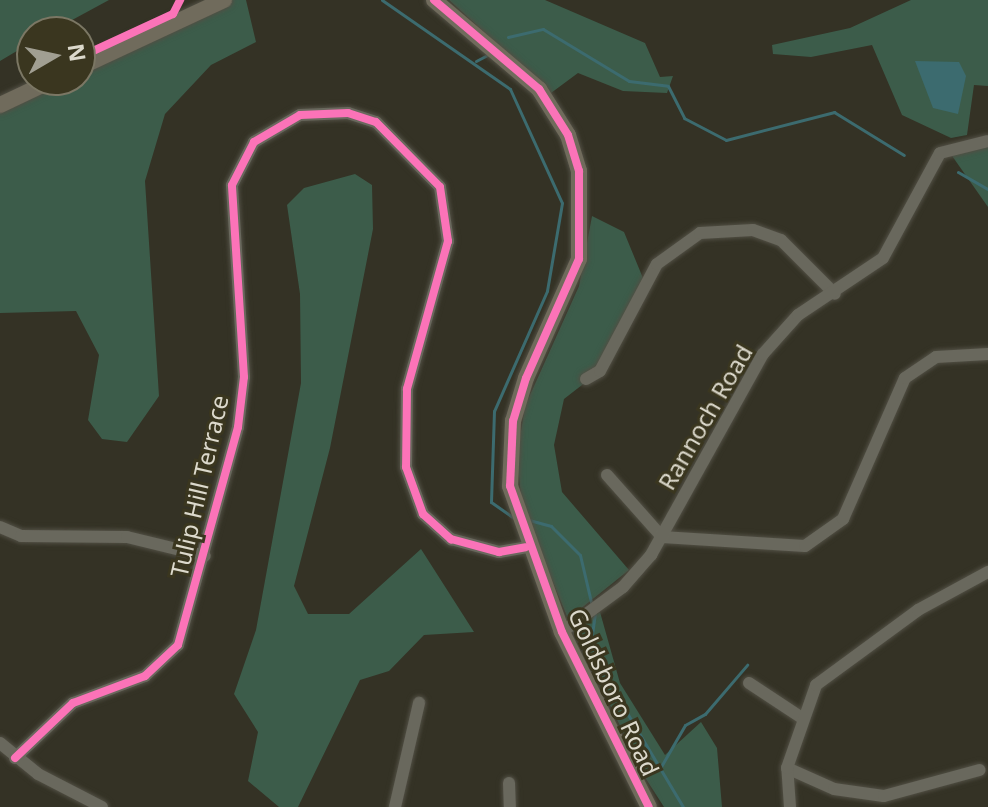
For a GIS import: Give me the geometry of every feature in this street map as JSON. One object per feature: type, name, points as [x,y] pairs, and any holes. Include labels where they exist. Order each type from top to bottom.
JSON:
[{"type":"main road","points":[[96,60],[224,0]]},
{"type":"main road","name":"Goldsboro Road","points":[[434,0],[539,89],[568,135],[582,190],[574,279],[513,421],[517,518],[562,632],[649,807]]},
{"type":"main road","points":[[0,105],[19,96]]},
{"type":"street","name":"Tulip Hill Terrace","points":[[15,758],[73,703],[145,676],[166,659],[184,632],[205,556],[244,377],[232,185],[254,142],[300,115],[322,111],[348,113],[394,133],[445,197],[448,241],[407,389],[413,494],[433,526],[465,545],[499,552],[526,547]]},
{"type":"street","name":"Rannoch Road","points":[[562,632],[631,580],[662,537],[763,354],[798,315],[835,294],[883,258],[940,153],[988,141]]},
{"type":"street","points":[[586,379],[600,371],[657,264],[700,233],[753,230],[781,240],[835,294]]},
{"type":"street","points":[[607,475],[662,537],[784,548],[816,542],[853,501],[905,378],[936,357],[988,354]]},
{"type":"street","points":[[0,527],[21,536],[127,537],[205,556]]},
{"type":"street","points":[[790,807],[787,768],[816,685],[918,610],[988,572]]},
{"type":"street","points":[[749,683],[802,718]]},
{"type":"street","points":[[395,807],[419,703]]},
{"type":"street","points":[[0,743],[15,758],[102,807]]},
{"type":"street","points":[[787,768],[834,789],[884,796],[980,770]]},
{"type":"street","points":[[509,783],[510,807]]},
{"type":"green space","points":[[0,0],[109,0],[80,16],[16,16],[16,52],[0,61]]},
{"type":"green space","points":[[224,0],[246,0],[256,42],[211,65],[165,114],[145,181],[159,396],[127,442],[102,439],[88,420],[99,355],[76,311],[0,313],[0,105],[19,96],[96,96],[96,60]]},
{"type":"green space","points":[[449,0],[545,0],[645,43],[660,77],[673,76],[667,93],[623,91],[578,73],[551,93]]},
{"type":"green space","points":[[911,0],[988,0],[988,86],[974,85],[967,135],[951,138],[902,115],[872,45],[811,57],[773,54],[772,45],[850,28]]},
{"type":"green space","points":[[968,146],[988,147],[988,207],[950,153]]},
{"type":"green space","points":[[355,174],[372,185],[373,229],[330,448],[294,586],[308,614],[349,614],[421,549],[474,632],[424,635],[389,671],[360,680],[298,807],[279,807],[248,781],[258,732],[234,694],[256,630],[301,383],[300,294],[287,205],[304,188]]},
{"type":"green space","points":[[592,216],[624,232],[645,283],[600,371],[564,399],[554,445],[562,492],[629,570],[568,619],[522,506],[517,456],[525,406],[579,286]]},
{"type":"green space","points":[[600,612],[620,683],[665,755],[701,722],[717,748],[722,807],[664,807],[644,776],[574,630]]},
{"type":"water","points":[[915,61],[959,62],[966,76],[958,114],[933,108]]},
{"type":"waterway","points":[[382,0],[510,89],[562,203],[547,291],[494,411],[491,502],[514,518]]},
{"type":"waterway","points":[[508,37],[543,29],[629,81],[668,86],[684,118],[726,140],[834,112],[904,155]]},
{"type":"waterway","points":[[476,61],[489,54]]},
{"type":"waterway","points":[[958,172],[988,189]]},
{"type":"waterway","points":[[529,520],[551,526],[580,555],[592,606]]},
{"type":"waterway","points":[[595,613],[591,643],[599,666],[683,807]]},
{"type":"waterway","points":[[659,770],[685,725],[705,714],[747,665]]},
{"type":"cycle path","points":[[96,50],[173,14],[180,0]]},
{"type":"cycle path","points":[[434,0],[539,89],[568,135],[579,171],[579,259],[526,378],[513,421],[510,486],[562,632],[649,807]]},
{"type":"cycle path","points":[[15,758],[73,703],[145,676],[178,645],[238,427],[244,377],[232,185],[254,142],[300,115],[348,113],[376,122],[440,187],[448,241],[407,389],[406,467],[423,514],[451,539],[499,552],[526,547]]}]
